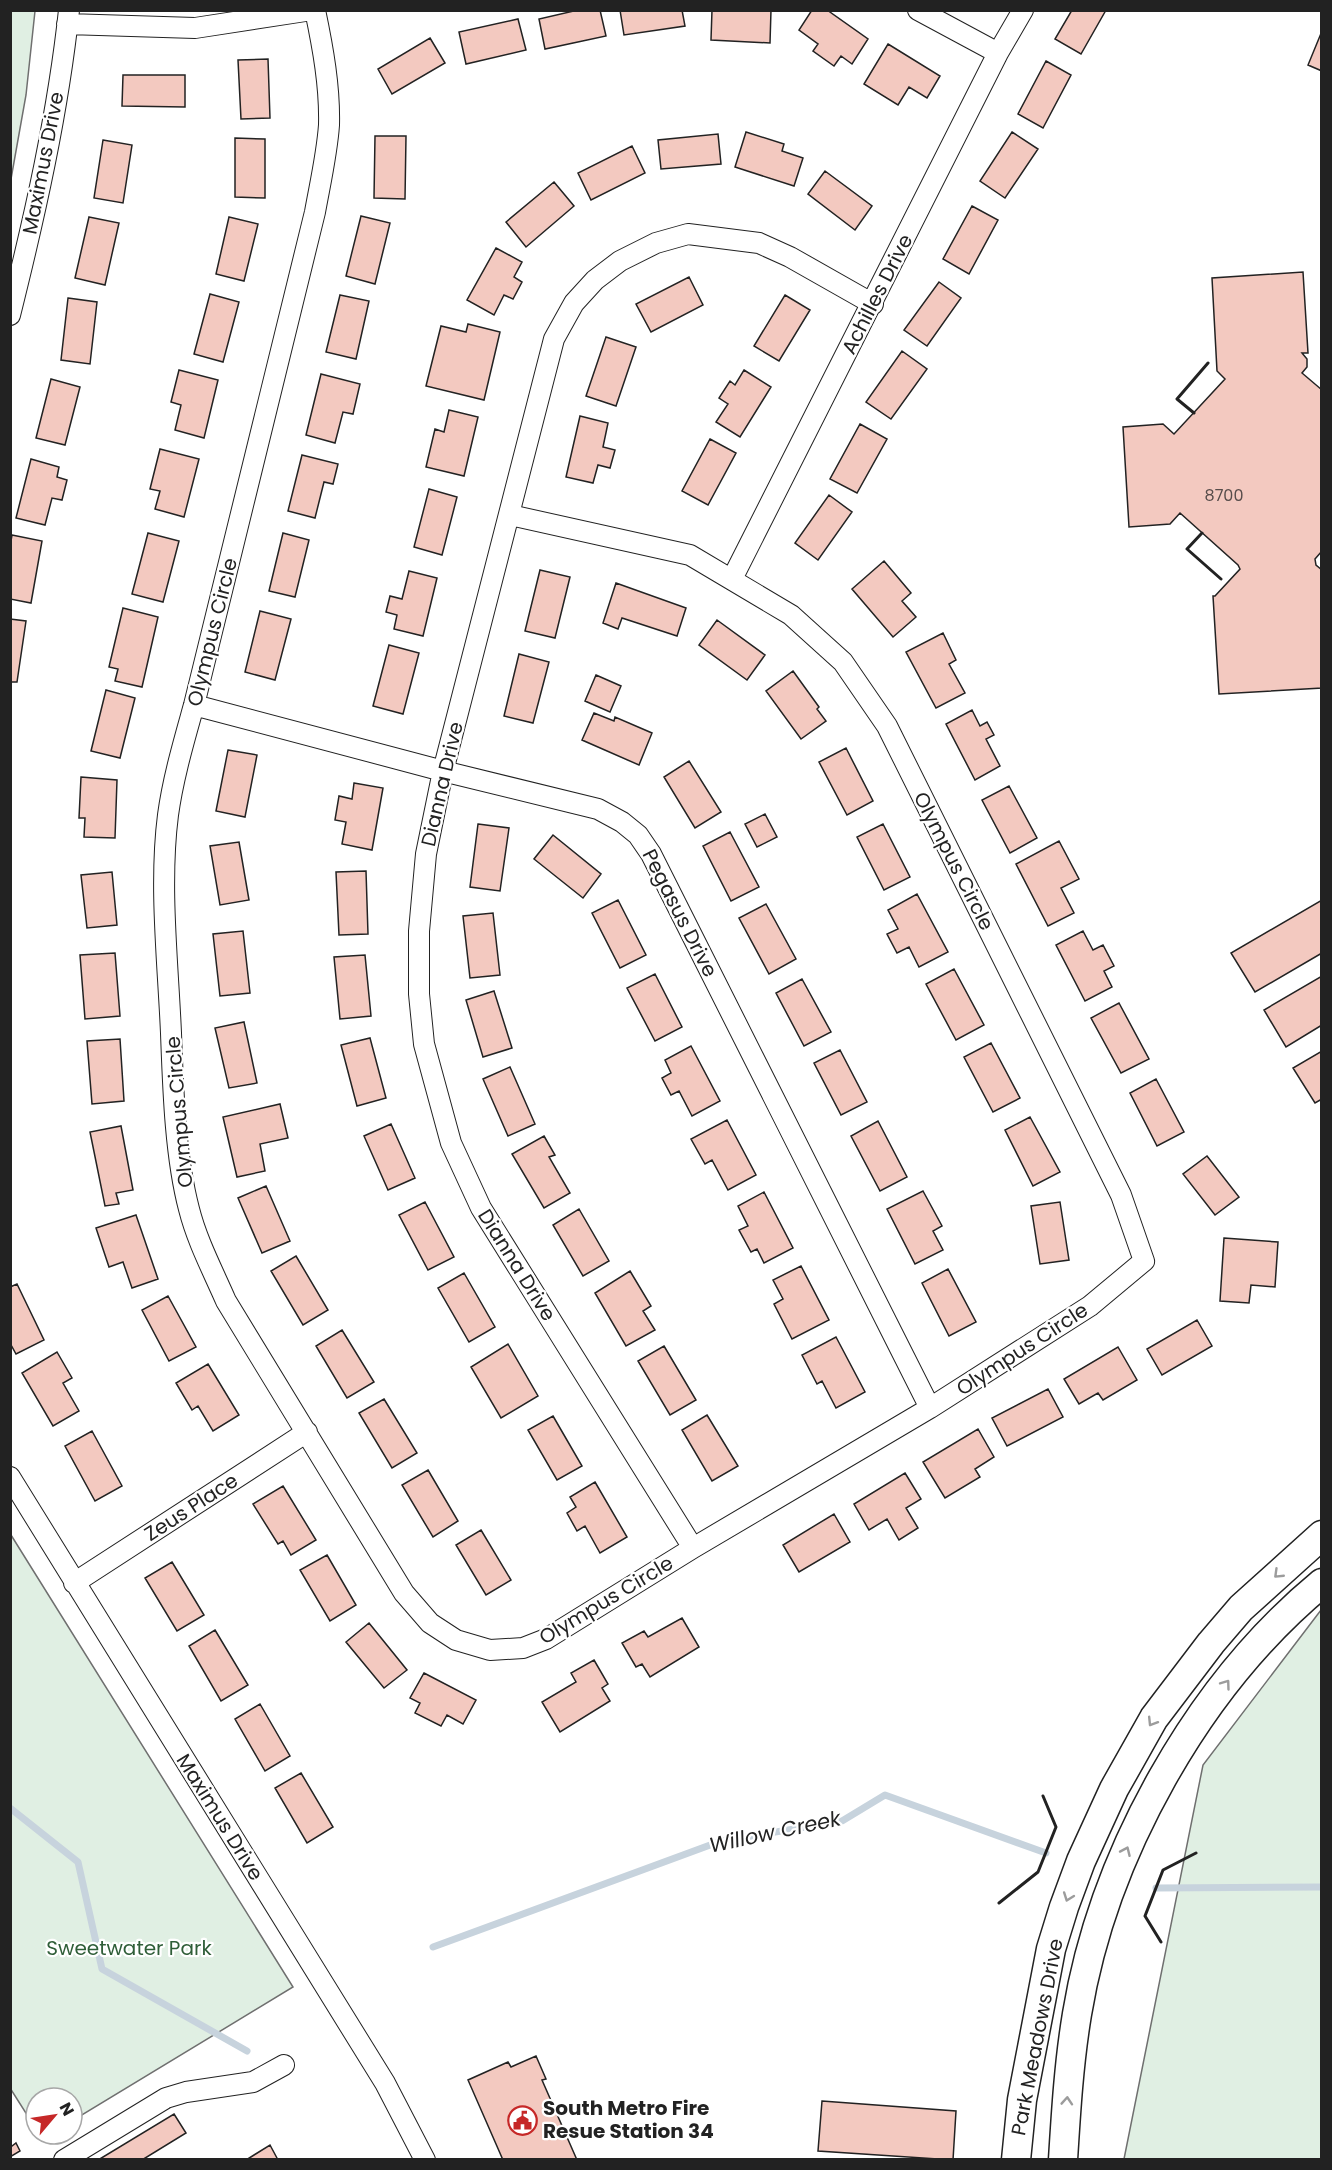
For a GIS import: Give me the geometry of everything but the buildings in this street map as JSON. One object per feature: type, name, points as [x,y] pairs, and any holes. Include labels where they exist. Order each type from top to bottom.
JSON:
[{"type":"main road","name":"Park Meadows Drive","points":[[1016,2160],[1022,2100],[1051,1949],[1081,1861],[1113,1789],[1155,1718],[1211,1643],[1241,1608],[1297,1555],[1322,1535]]},
{"type":"main road","name":"Park Meadows Drive","points":[[1063,2160],[1069,2072],[1077,2013],[1101,1915],[1133,1835],[1150,1798],[1172,1761],[1232,1676],[1278,1622],[1322,1583]]},
{"type":"street","points":[[68,17],[195,28],[313,10]]},
{"type":"street","name":"Olympus Circle","points":[[313,10],[324,49],[327,87],[328,125],[323,171],[315,212],[177,766],[168,816],[164,867],[173,1068],[181,1165],[189,1209],[226,1301],[404,1593],[430,1623],[456,1640],[490,1650],[523,1648],[546,1639],[693,1548],[930,1408],[1090,1306],[1144,1261],[1122,1195],[887,726],[843,662],[791,615],[690,555],[510,515]]},
{"type":"street","points":[[918,10],[998,53]]},
{"type":"street","name":"Achilles Drive","points":[[732,579],[998,53],[1023,10]]},
{"type":"street","name":"Maximus Drive","points":[[10,315],[45,159],[68,17]]},
{"type":"street","name":"Dianna Drive","points":[[693,1548],[481,1208],[451,1143],[424,1044],[419,994],[418,931],[426,854],[443,771],[554,339],[573,303],[595,280],[620,261],[656,243],[688,234],[759,243],[790,257],[873,304]]},
{"type":"street","name":"Pegasus Drive","points":[[194,705],[443,771],[598,809],[622,822],[638,835],[651,854],[930,1408]]},
{"type":"street","name":"Zeus Place","points":[[75,1583],[307,1432]]},
{"type":"street","name":"Maximus Drive","points":[[10,1477],[386,2083],[425,2160]]},
{"type":"street","points":[[64,2160],[166,2098],[186,2092],[253,2082],[284,2065]]},
{"type":"green space","points":[[11,10],[35,11],[26,95],[11,179]]},
{"type":"green space","name":"Sweetwater Park","points":[[11,1535],[293,1987],[84,2114],[84,2086],[24,2086],[24,2110],[10,2088]]},
{"type":"green space","points":[[1321,1610],[1321,2159],[1124,2159],[1203,1765]]},
{"type":"waterway","name":"Willow Creek","points":[[433,1947],[721,1841],[842,1821],[885,1795],[1046,1853]]},
{"type":"waterway","name":"Willow Creek","points":[[10,1808],[78,1862],[102,1969],[247,2051]]},
{"type":"waterway","name":"Willow Creek","points":[[1156,1888],[1322,1887]]},
{"type":"wall","points":[[1194,413],[1177,399],[1208,363]]},
{"type":"wall","points":[[1202,533],[1187,549],[1221,579]]},
{"type":"wall","points":[[999,1903],[1038,1872],[1056,1827],[1043,1796]]},
{"type":"wall","points":[[1161,1942],[1145,1916],[1163,1870],[1196,1853]]},
{"type":"place","name":"South Metro Fire Resue Station 34","points":[[522,2120]]}]
